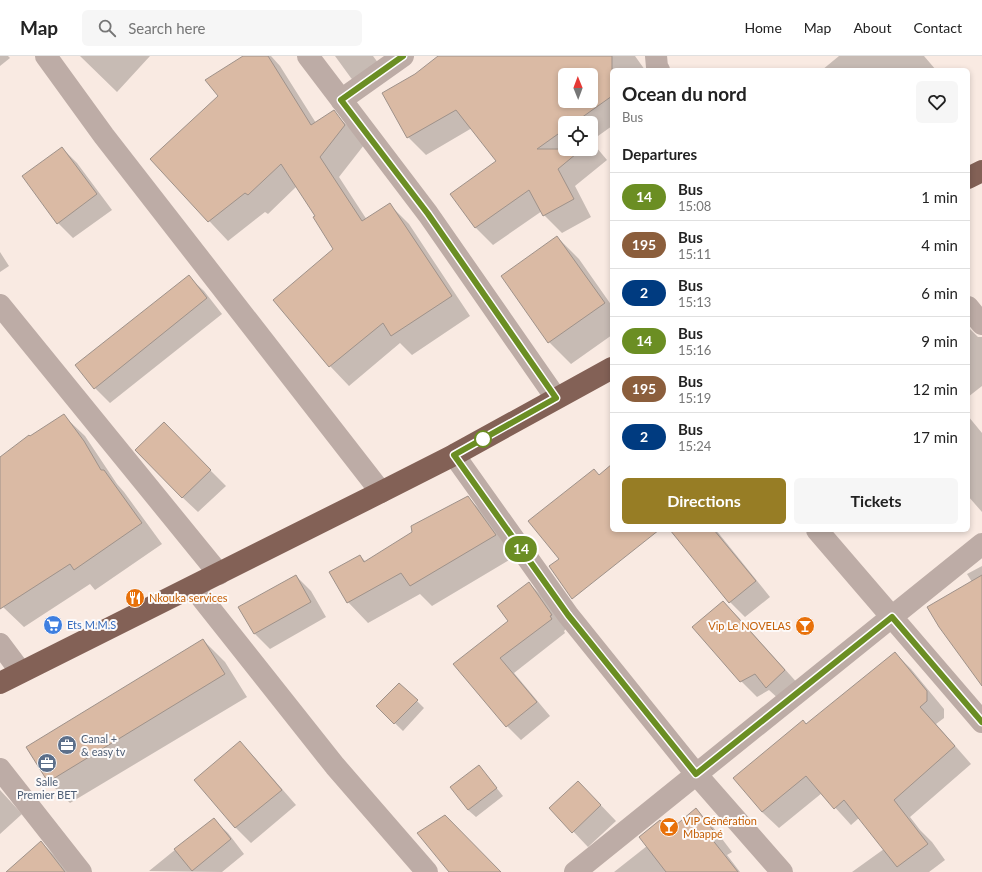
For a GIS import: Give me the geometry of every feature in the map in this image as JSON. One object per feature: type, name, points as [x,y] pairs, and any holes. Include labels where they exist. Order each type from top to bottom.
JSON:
[{"type":"highway","points":[[970,177],[982,171]]},
{"type":"highway","points":[[0,683],[193,588],[454,455],[610,369]]},
{"type":"street","points":[[46,56],[104,136],[381,492]]},
{"type":"street","points":[[308,56],[428,214],[556,398]]},
{"type":"street","points":[[341,100],[403,56]]},
{"type":"street","points":[[656,56],[658,68]]},
{"type":"street","points":[[0,305],[219,574]]},
{"type":"street","points":[[970,309],[982,324]]},
{"type":"street","points":[[454,455],[568,615],[696,774],[782,872]]},
{"type":"street","points":[[819,532],[982,722]]},
{"type":"street","points":[[575,872],[982,544]]},
{"type":"street","points":[[193,588],[335,766],[427,872]]},
{"type":"street","points":[[0,644],[22,672]]},
{"type":"street","points":[[0,769],[81,872]]},
{"type":"building","points":[[243,56],[268,56],[311,125],[334,110],[345,125],[320,157],[362,221],[390,203],[452,296],[391,336],[383,323],[329,367],[273,300],[333,249],[313,217],[315,216],[281,164],[248,195],[245,193],[208,222],[150,159],[218,96],[205,80]]},
{"type":"building","points":[[438,56],[612,56],[612,68],[610,68],[610,97],[598,106],[598,68],[558,68],[558,108],[595,108],[584,116],[558,116],[558,134],[537,149],[558,149],[558,156],[574,156],[558,169],[574,199],[543,216],[529,190],[475,228],[450,194],[496,161],[456,110],[407,138],[382,93],[415,74]]},
{"type":"building","points":[[62,147],[97,194],[57,224],[22,176]]},
{"type":"building","points":[[557,236],[605,303],[548,343],[501,276]]},
{"type":"building","points":[[189,275],[207,298],[94,389],[75,365]]},
{"type":"building","points":[[64,414],[84,441],[101,470],[104,470],[142,523],[74,570],[70,564],[0,609],[0,457],[29,435],[30,436]]},
{"type":"building","points":[[164,422],[211,470],[182,498],[135,450]]},
{"type":"building","points":[[610,466],[610,532],[656,532],[572,599],[549,566],[559,559],[528,521],[594,469],[599,475]]},
{"type":"building","points":[[468,496],[496,535],[410,586],[401,573],[347,603],[329,572],[360,555],[364,562],[412,532],[411,526]]},
{"type":"building","points":[[672,532],[716,532],[756,581],[729,603]]},
{"type":"building","points":[[296,575],[311,602],[254,634],[238,607]]},
{"type":"building","points":[[982,575],[982,686],[939,627],[927,607]]},
{"type":"building","points":[[529,582],[552,615],[550,616],[552,619],[500,658],[537,702],[506,727],[453,664],[508,621],[497,606]]},
{"type":"building","points":[[723,601],[785,670],[766,688],[755,674],[740,682],[692,627]]},
{"type":"building","points":[[203,639],[225,674],[48,782],[26,747]]},
{"type":"building","points":[[895,652],[927,691],[927,701],[920,707],[955,746],[894,800],[928,844],[897,867],[844,800],[834,809],[806,776],[762,812],[733,778],[803,720],[806,724]]},
{"type":"building","points":[[399,683],[418,700],[394,724],[376,706]]},
{"type":"building","points":[[240,741],[282,790],[235,828],[194,780]]},
{"type":"building","points":[[479,765],[497,788],[468,810],[450,787]]},
{"type":"building","points":[[578,781],[601,805],[572,833],[549,808]]},
{"type":"building","points":[[696,808],[716,834],[711,838],[738,872],[666,872],[639,837],[660,820],[669,831]]},
{"type":"building","points":[[445,815],[501,872],[449,872],[417,833]]},
{"type":"building","points":[[214,818],[231,839],[192,871],[174,849]]},
{"type":"building","points":[[41,841],[65,872],[6,872]]},
{"type":"bus line","name":"14","points":[[403,56],[341,100],[428,214],[556,398],[454,455],[568,615],[696,774],[892,617],[982,722]]},
{"type":"place","name":"Nkouka services","points":[[135,598]]},
{"type":"place","name":"Ets M.M.S","points":[[53,625]]},
{"type":"place","name":"Vip Le NOVELAS","points":[[805,626]]},
{"type":"place","name":"Canal + & easy tv","points":[[67,745]]},
{"type":"place","name":"Salle Premier BET","points":[[47,763]]},
{"type":"place","name":"VIP Génération Mbappé","points":[[669,827]]}]
